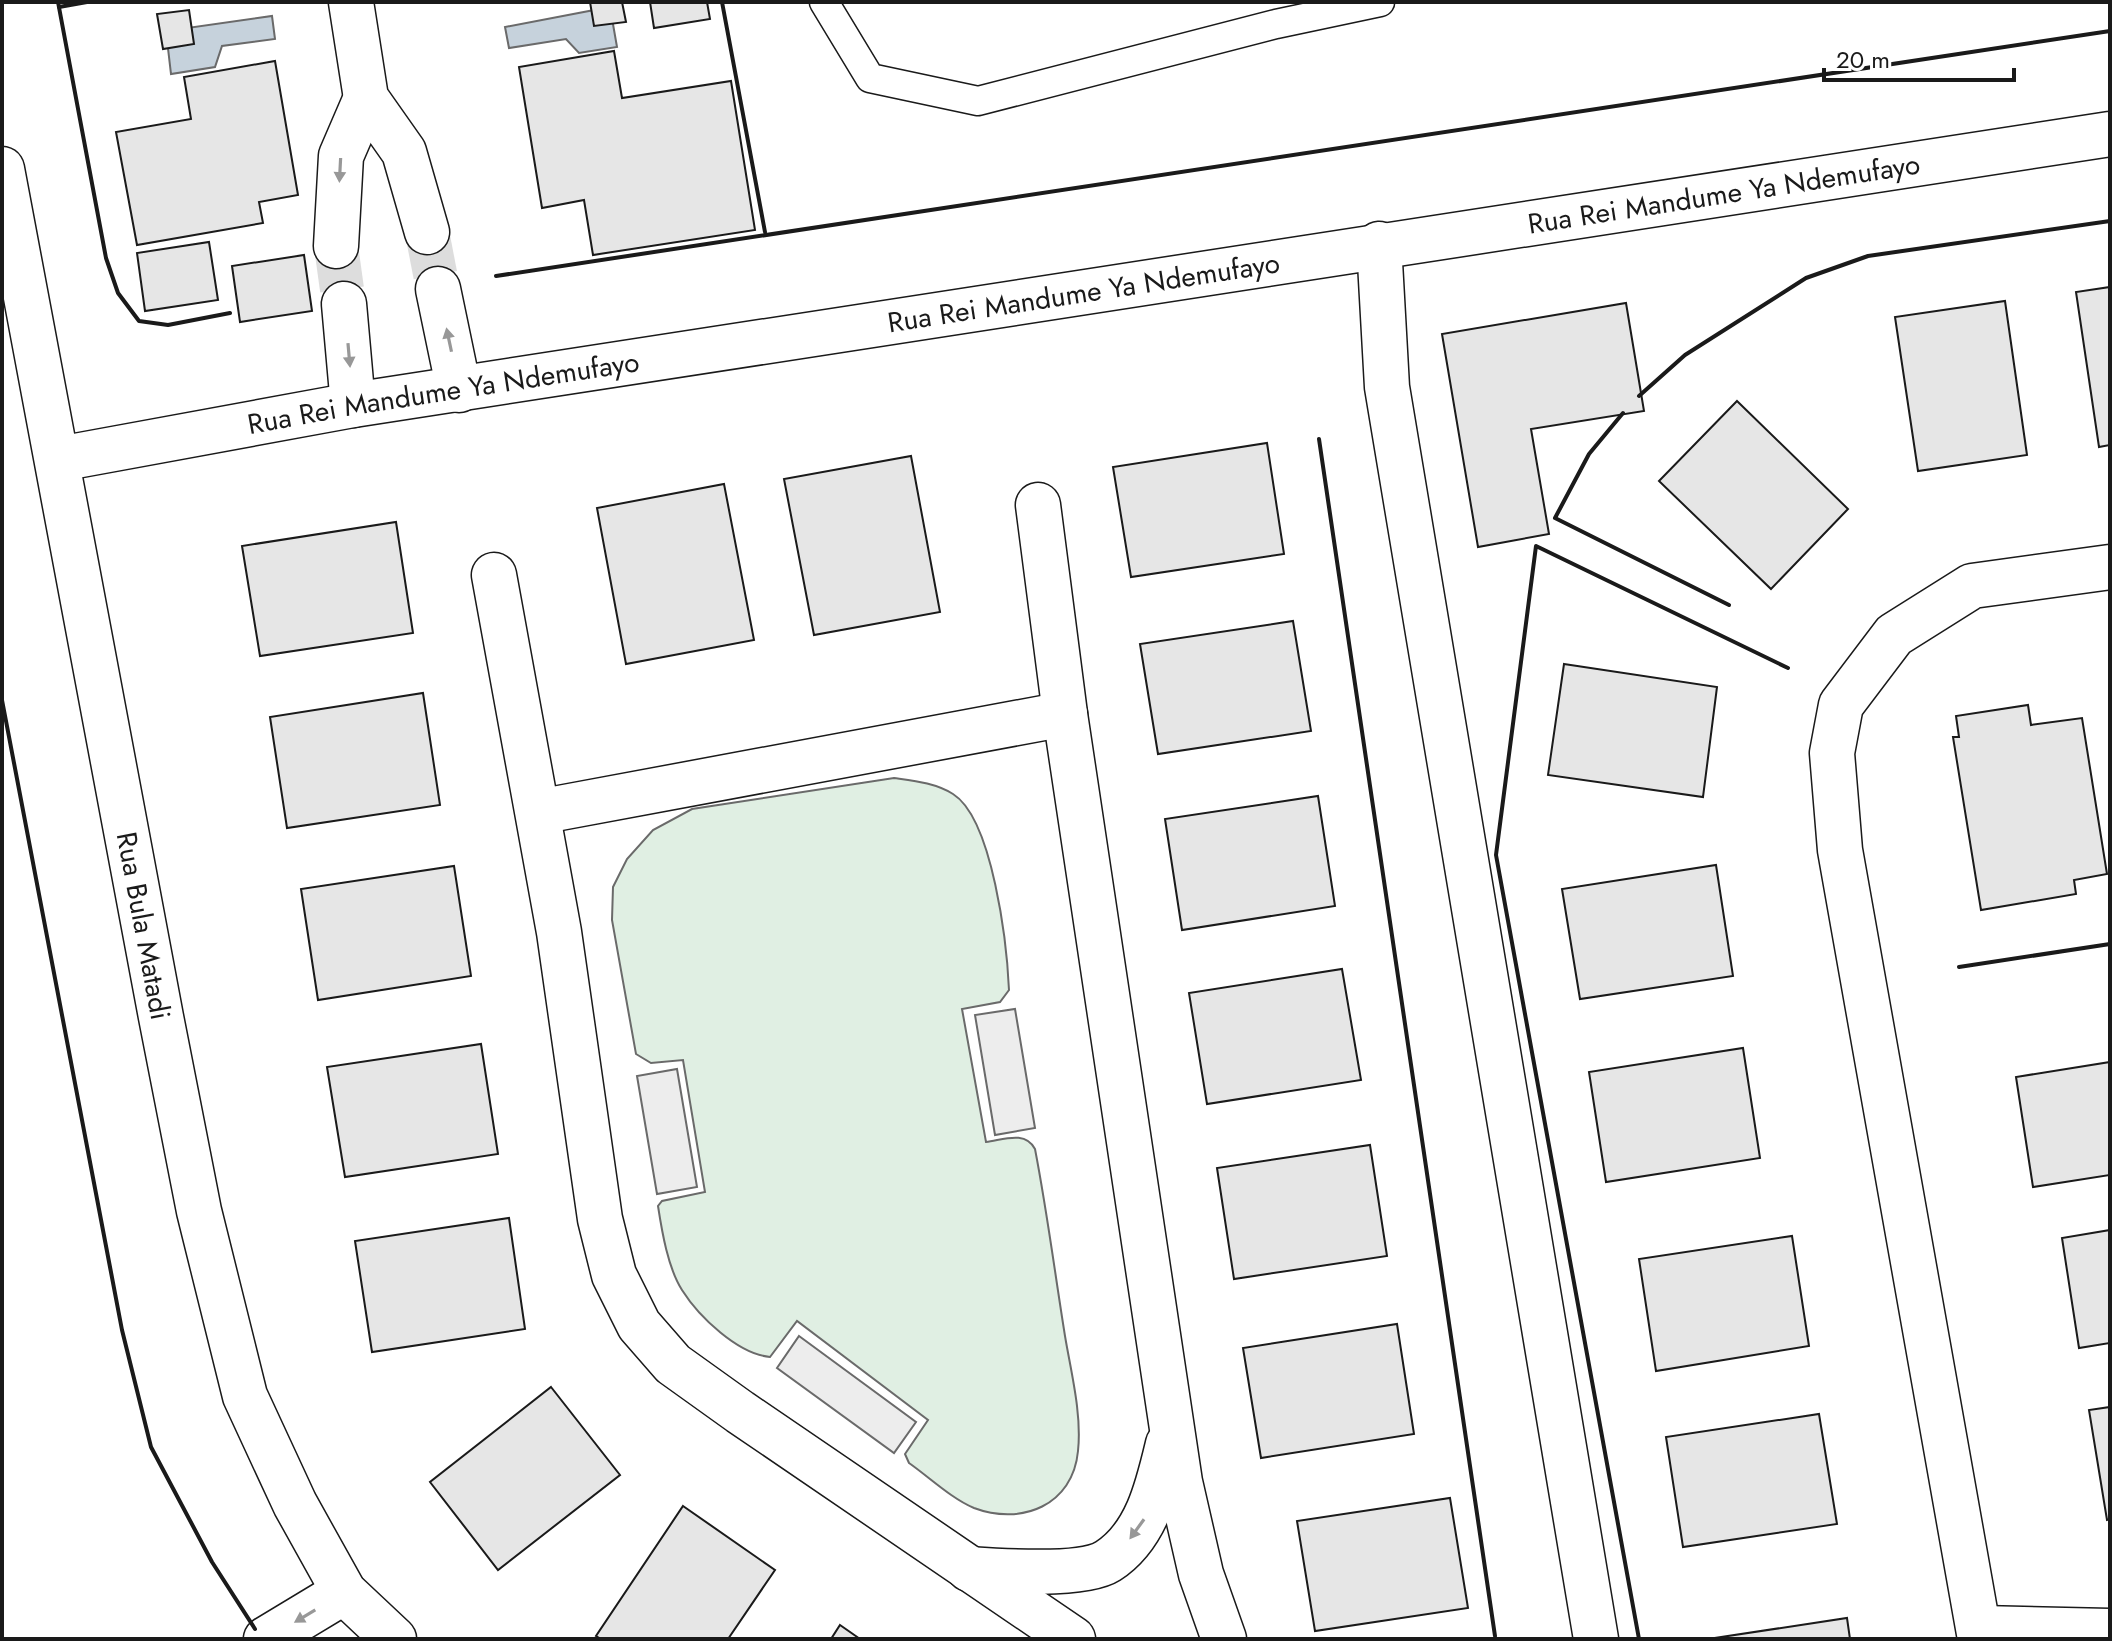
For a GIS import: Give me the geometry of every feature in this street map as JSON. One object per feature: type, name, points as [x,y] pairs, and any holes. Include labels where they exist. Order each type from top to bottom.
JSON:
[{"type":"street","points":[[351,2],[366,98],[404,152],[427,232]]},
{"type":"street","points":[[336,246],[341,156],[366,98]]},
{"type":"street","name":"Rua Rei Mandume Ya Ndemufayo","points":[[59,459],[353,405],[1379,244],[2110,134]]},
{"type":"street","name":"Rua Bula Matadi","points":[[2,169],[59,459],[175,1091],[199,1211],[245,1396],[295,1504],[344,1592],[394,1639]]},
{"type":"street","points":[[1379,244],[1387,387],[1596,1639]]},
{"type":"street","points":[[438,289],[459,390]]},
{"type":"street","points":[[344,304],[353,405]]},
{"type":"street","points":[[1038,505],[1065,714],[1172,1430],[1201,1574],[1224,1639]]},
{"type":"street","points":[[2110,567],[1972,586],[1894,635],[1841,705],[1832,753],[1840,850],[1981,1633],[2110,1631]]},
{"type":"street","points":[[494,575],[538,812],[600,1219],[614,1275],[639,1325],[673,1364],[1073,1639]]},
{"type":"street","points":[[538,812],[1065,714]]},
{"type":"street","points":[[969,1569],[1069,1571],[1108,1562],[1139,1529],[1157,1492],[1172,1430]]},
{"type":"street","points":[[266,1639],[344,1592]]},
{"type":"lane","points":[[824,2],[870,78],[978,101],[1276,24],[1380,2]]},
{"type":"green space","points":[[894,778],[939,787],[953,794],[967,808],[988,855],[1001,915],[1009,990],[1000,1002],[962,1009],[986,1142],[1020,1138],[1031,1143],[1035,1149],[1078,1422],[1078,1451],[1074,1470],[1066,1485],[1056,1498],[1027,1512],[992,1513],[974,1508],[909,1463],[905,1454],[928,1420],[797,1321],[770,1357],[745,1349],[720,1332],[682,1290],[669,1261],[661,1227],[658,1206],[662,1201],[705,1192],[683,1060],[651,1063],[636,1054],[612,920],[613,887],[627,859],[653,830],[692,809]]},
{"type":"shaded area","points":[[610,7],[617,47],[579,53],[566,39],[509,48],[505,27]]},
{"type":"shaded area","points":[[272,16],[275,39],[222,46],[215,67],[171,74],[166,31]]},
{"type":"shaded area","points":[[1015,1009],[1035,1128],[995,1135],[975,1015]]},
{"type":"shaded area","points":[[677,1069],[697,1187],[657,1194],[637,1076]]},
{"type":"shaded area","points":[[799,1336],[916,1422],[894,1453],[777,1368]]},
{"type":"building","points":[[590,2],[622,2],[626,22],[594,26]]},
{"type":"building","points":[[650,2],[707,2],[710,19],[654,28]]},
{"type":"building","points":[[189,10],[194,44],[163,49],[157,14]]},
{"type":"building","points":[[614,51],[622,98],[731,81],[755,230],[593,255],[584,200],[542,208],[519,67]]},
{"type":"building","points":[[275,61],[298,195],[259,202],[263,223],[137,245],[116,132],[191,119],[184,77]]},
{"type":"building","points":[[209,242],[218,300],[145,311],[137,253]]},
{"type":"building","points":[[304,255],[312,311],[240,322],[232,266]]},
{"type":"building","points":[[2110,287],[2110,445],[2099,447],[2076,292]]},
{"type":"building","points":[[2005,301],[2027,455],[1918,471],[1895,317]]},
{"type":"building","points":[[1626,303],[1644,411],[1531,429],[1549,534],[1478,547],[1442,334]]},
{"type":"building","points":[[1737,401],[1848,509],[1771,589],[1659,481]]},
{"type":"building","points":[[1267,443],[1284,554],[1131,577],[1113,467]]},
{"type":"building","points":[[911,456],[940,612],[814,635],[784,479]]},
{"type":"building","points":[[724,484],[754,640],[626,664],[597,508]]},
{"type":"building","points":[[396,522],[413,633],[260,656],[242,546]]},
{"type":"building","points":[[1293,621],[1311,731],[1158,754],[1140,644]]},
{"type":"building","points":[[1564,664],[1717,687],[1703,797],[1548,775]]},
{"type":"building","points":[[423,693],[440,805],[287,828],[270,717]]},
{"type":"building","points":[[2028,705],[2031,725],[2082,718],[2107,874],[2074,880],[2076,894],[1981,910],[1953,737],[1959,737],[1956,716]]},
{"type":"building","points":[[1318,796],[1335,906],[1182,930],[1165,819]]},
{"type":"building","points":[[1716,865],[1733,976],[1580,999],[1562,889]]},
{"type":"building","points":[[454,866],[471,976],[318,1000],[301,889]]},
{"type":"building","points":[[1342,969],[1361,1080],[1207,1104],[1189,993]]},
{"type":"building","points":[[481,1044],[498,1154],[345,1177],[327,1067]]},
{"type":"building","points":[[1743,1048],[1760,1158],[1606,1182],[1589,1072]]},
{"type":"building","points":[[2110,1062],[2110,1175],[2033,1187],[2016,1077]]},
{"type":"building","points":[[1370,1145],[1387,1256],[1234,1279],[1217,1168]]},
{"type":"building","points":[[509,1218],[525,1329],[372,1352],[355,1241]]},
{"type":"building","points":[[2110,1230],[2110,1343],[2079,1348],[2062,1238]]},
{"type":"building","points":[[1792,1236],[1809,1346],[1656,1371],[1639,1259]]},
{"type":"building","points":[[1397,1324],[1414,1434],[1261,1458],[1243,1348]]},
{"type":"building","points":[[551,1387],[620,1475],[498,1570],[430,1482]]},
{"type":"building","points":[[2110,1407],[2110,1519],[2107,1520],[2089,1410]]},
{"type":"building","points":[[1819,1414],[1837,1524],[1683,1547],[1666,1437]]},
{"type":"building","points":[[1450,1498],[1468,1608],[1315,1631],[1297,1521]]},
{"type":"building","points":[[683,1506],[775,1570],[728,1639],[601,1639],[596,1636]]},
{"type":"building","points":[[1847,1618],[1850,1639],[1708,1639]]},
{"type":"building","points":[[840,1625],[860,1639],[831,1639]]},
{"type":"tunnel","points":[[427,232],[438,289]]},
{"type":"tunnel","points":[[336,246],[344,304]]},
{"type":"wall","points":[[58,2],[106,258],[118,293],[139,321],[168,325],[230,313]]},
{"type":"wall","points":[[59,7],[87,2]]},
{"type":"wall","points":[[722,2],[765,232]]},
{"type":"wall","points":[[496,276],[2110,31]]},
{"type":"wall","points":[[1639,396],[1685,355],[1806,278],[1868,256],[2110,221]]},
{"type":"wall","points":[[1623,413],[1589,454],[1555,518],[1729,605]]},
{"type":"wall","points":[[1319,439],[1495,1636]]},
{"type":"wall","points":[[1639,1639],[1496,855],[1536,546],[1788,668]]},
{"type":"wall","points":[[2,700],[122,1330],[151,1447],[212,1562],[255,1629]]},
{"type":"wall","points":[[1959,967],[2110,944]]}]
